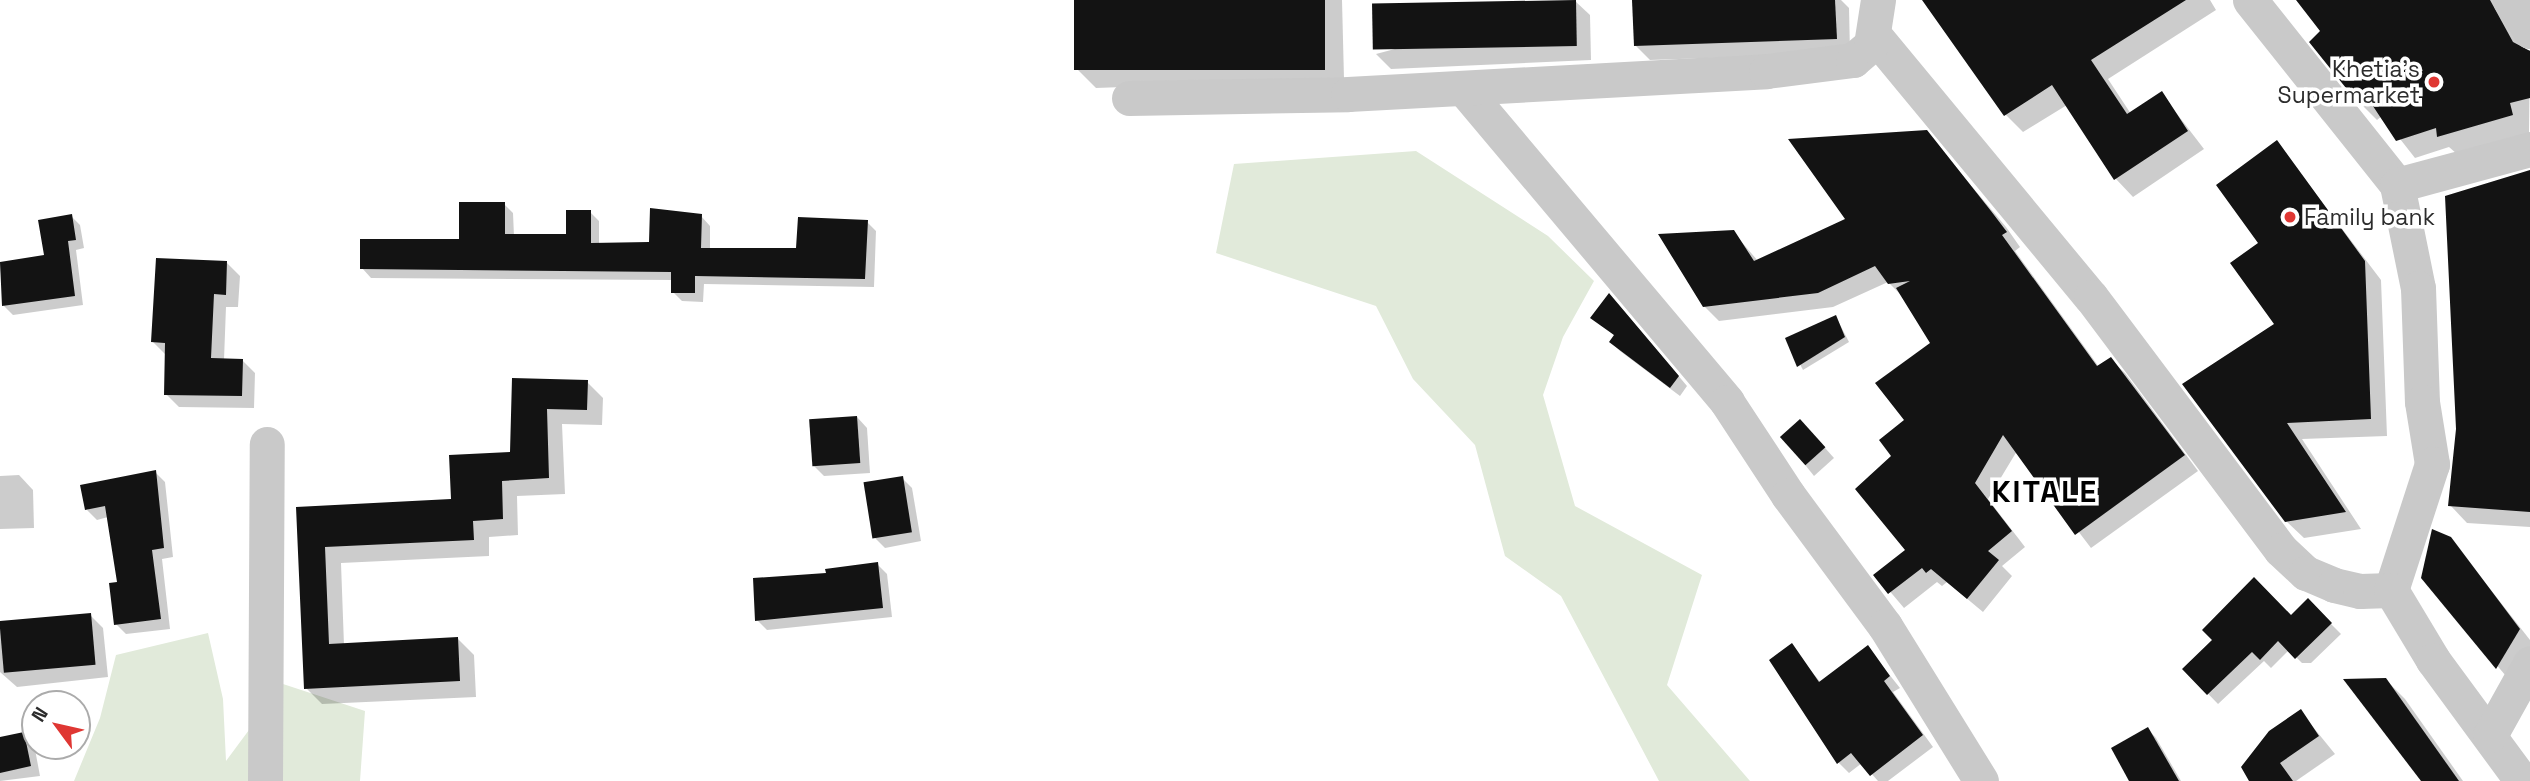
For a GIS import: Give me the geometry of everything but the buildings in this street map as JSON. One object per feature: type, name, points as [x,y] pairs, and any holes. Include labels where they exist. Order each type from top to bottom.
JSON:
[{"type":"street","points":[[1129,98],[1463,88],[1766,71],[1853,60],[1871,45],[1878,0]]},
{"type":"street","points":[[2250,0],[2397,185],[2418,288],[2422,402],[2432,464],[2391,590],[2433,660],[2522,781]]},
{"type":"street","points":[[2510,0],[2530,31]]},
{"type":"street","points":[[1874,35],[2091,297],[2281,550],[2306,573],[2334,585],[2360,591],[2391,590]]},
{"type":"street","points":[[1463,88],[1727,402],[1788,495],[1885,626],[1981,781]]},
{"type":"street","points":[[2397,185],[2530,149]]},
{"type":"street","points":[[265,781],[267,444]]},
{"type":"street","points":[[2490,735],[2530,663]]},
{"type":"green space","points":[[1416,151],[1548,236],[1594,281],[1563,337],[1543,395],[1575,506],[1702,575],[1667,685],[1750,781],[1659,781],[1561,596],[1505,556],[1475,445],[1413,379],[1376,306],[1216,253],[1234,164]]},
{"type":"green space","points":[[208,633],[223,699],[226,761],[283,684],[365,711],[360,781],[74,781],[83,760],[91,760],[91,740],[100,718],[116,655]]},
{"type":"place","name":"Khetia's Supermarket","points":[[2434,82]]},
{"type":"place","name":"Family bank","points":[[2290,217]]},
{"type":"district","name":"KITALE","points":[[2045,492]]}]
